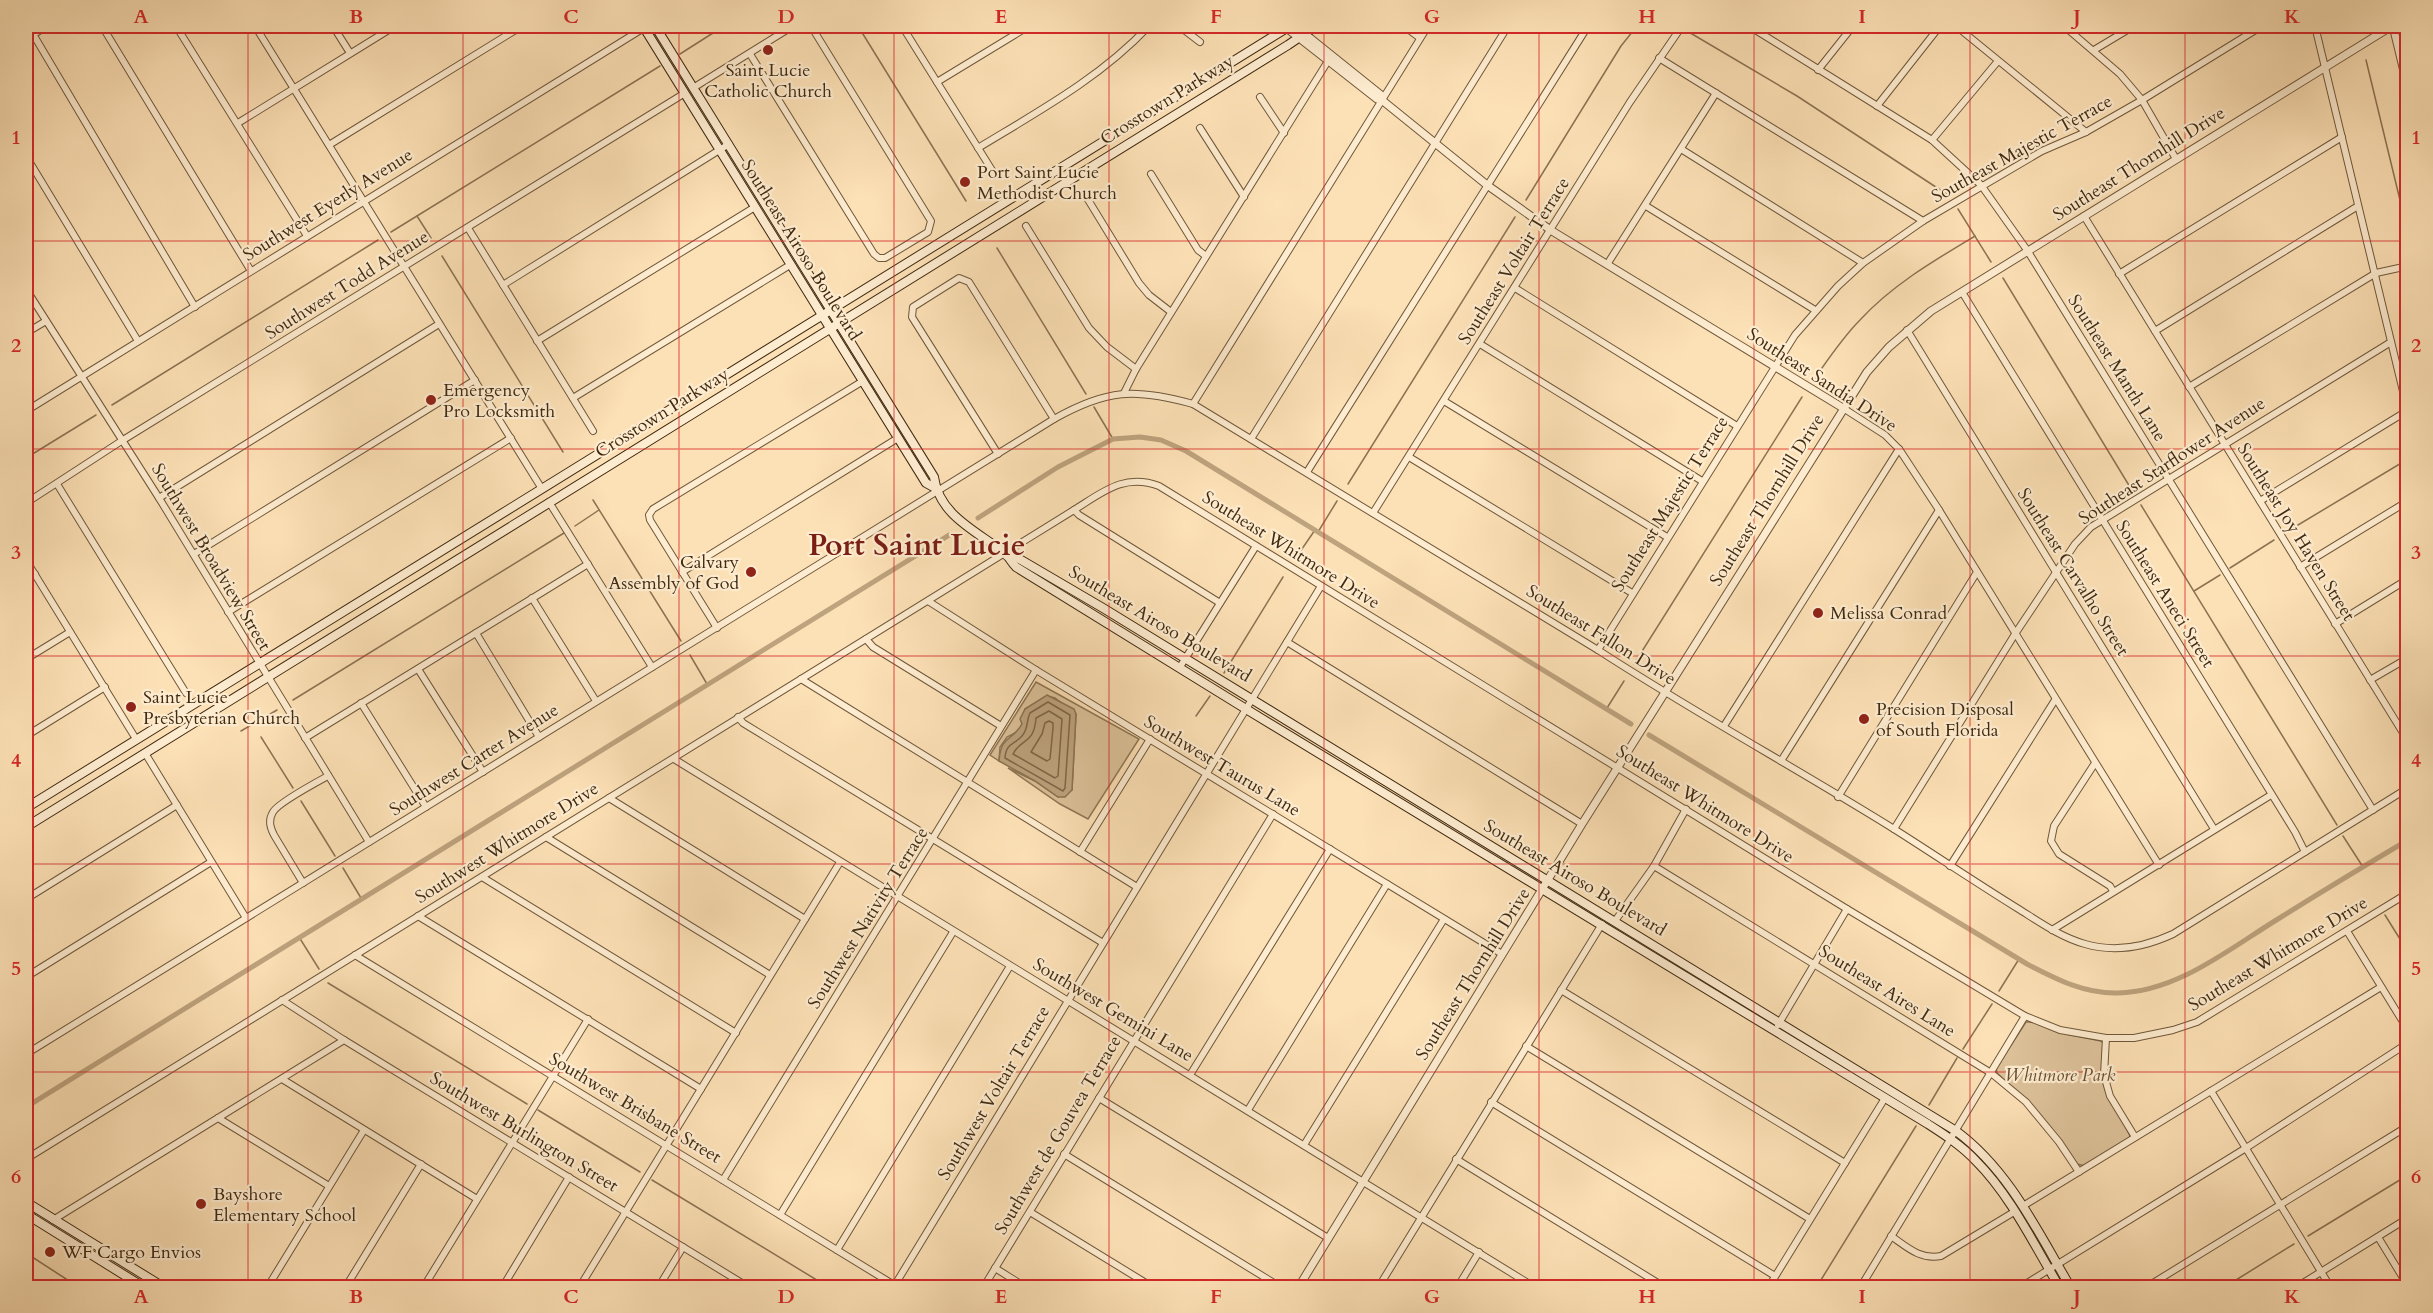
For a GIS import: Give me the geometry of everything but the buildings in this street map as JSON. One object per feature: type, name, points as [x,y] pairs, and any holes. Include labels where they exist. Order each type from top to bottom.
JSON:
[{"type":"main road","name":"Southeast Airoso Boulevard","points":[[645,26],[926,483],[937,489]]},
{"type":"main road","name":"Southeast Airoso Boulevard","points":[[655,26],[934,477],[937,489],[956,517],[972,532],[1005,555],[1016,567],[1246,709],[1885,1098],[1954,1134],[1988,1174],[2053,1266],[2071,1287]]},
{"type":"main road","name":"Crosstown Parkway","points":[[26,808],[1289,26]]},
{"type":"main road","name":"Crosstown Parkway","points":[[26,827],[1316,26]]},
{"type":"main road","name":"Southeast Airoso Boulevard","points":[[1005,555],[1016,557],[1185,658],[1780,1021],[1862,1072],[1954,1134],[1990,1162],[2009,1185],[2023,1206],[2053,1266],[2060,1287]]},
{"type":"main road","points":[[1857,1081],[1862,1072]]},
{"type":"main road","points":[[26,1202],[165,1287]]},
{"type":"main road","points":[[26,1214],[145,1287]]},
{"type":"main road","points":[[81,1249],[85,1246],[92,1247],[123,1266],[129,1266]]},
{"type":"street","points":[[26,39],[47,26]]},
{"type":"street","points":[[102,26],[251,270]]},
{"type":"street","points":[[176,26],[308,236]]},
{"type":"street","points":[[255,26],[542,489]]},
{"type":"street","points":[[333,26],[350,53]]},
{"type":"street","points":[[238,123],[394,26]]},
{"type":"street","points":[[329,145],[522,26]]},
{"type":"street","name":"Southwest Eyerly Avenue","points":[[26,411],[645,26]]},
{"type":"street","points":[[693,88],[793,26]]},
{"type":"street","points":[[750,54],[876,257],[885,258],[928,232],[931,221],[811,26]]},
{"type":"street","points":[[902,26],[995,175]]},
{"type":"street","points":[[937,82],[1029,26]]},
{"type":"street","points":[[978,148],[1075,88],[1112,62],[1149,26]]},
{"type":"street","points":[[1179,26],[1200,42]]},
{"type":"street","name":"Southeast Sandia Drive","points":[[1289,26],[1381,95],[1383,101]]},
{"type":"street","points":[[1404,26],[1420,38]]},
{"type":"street","points":[[1193,404],[1428,26]]},
{"type":"street","points":[[1251,438],[1508,26]]},
{"type":"street","points":[[1307,472],[1588,26]]},
{"type":"street","name":"Southeast Voltair Terrace","points":[[1373,513],[1659,58],[1682,26]]},
{"type":"street","name":"Southeast Manth Lane","points":[[1749,26],[1932,140],[1981,185],[2027,250],[2373,810]]},
{"type":"street","points":[[1762,33],[1768,26]]},
{"type":"street","points":[[1818,70],[1853,26]]},
{"type":"street","points":[[1877,105],[1940,26]]},
{"type":"street","points":[[1956,26],[2086,132]]},
{"type":"street","points":[[2064,26],[2120,74],[2142,100],[2176,159]]},
{"type":"street","points":[[2094,50],[2134,26]]},
{"type":"street","name":"Southeast Majestic Terrace","points":[[1598,650],[1795,335],[1815,310],[1863,263],[1923,221],[1981,185],[2042,151],[2086,132],[2262,26]]},
{"type":"street","points":[[2260,501],[2407,411],[2376,273],[2315,26]]},
{"type":"street","points":[[2392,26],[2408,88]]},
{"type":"street","name":"Southeast Thornhill Drive","points":[[1298,1287],[1617,767],[1867,372],[1889,347],[1931,311],[2392,26]]},
{"type":"street","points":[[2402,26],[2408,47]]},
{"type":"street","points":[[33,34],[195,307]]},
{"type":"street","name":"Southeast Sandia Drive","points":[[1302,35],[1328,61],[1377,99],[1383,101],[1487,185],[1552,231],[1608,263],[1885,435],[1899,449],[1939,510],[2159,865]]},
{"type":"street","points":[[1659,58],[1923,221]]},
{"type":"street","points":[[1124,393],[1171,312],[1328,61]]},
{"type":"street","points":[[1932,140],[1998,61]]},
{"type":"street","name":"Southwest Todd Avenue","points":[[26,503],[123,440],[685,93]]},
{"type":"street","points":[[1608,263],[1716,93]]},
{"type":"street","points":[[1260,97],[1284,133]]},
{"type":"street","points":[[1200,128],[1244,197]]},
{"type":"street","points":[[2119,274],[2342,137]]},
{"type":"street","points":[[502,285],[729,144]]},
{"type":"street","points":[[1681,149],[1863,263]]},
{"type":"street","points":[[26,156],[138,341]]},
{"type":"street","points":[[1151,174],[1198,250],[1206,256]]},
{"type":"street","points":[[1087,198],[1139,283],[1149,295],[1171,312]]},
{"type":"street","points":[[1646,206],[1815,310]]},
{"type":"street","points":[[2155,331],[2358,206]]},
{"type":"street","points":[[537,341],[755,207]]},
{"type":"street","name":"Southeast Joy Haven Street","points":[[2084,216],[2408,741]]},
{"type":"street","points":[[1026,226],[1089,328],[1107,347],[1136,369]]},
{"type":"street","points":[[468,228],[593,431]]},
{"type":"street","points":[[573,398],[790,265]]},
{"type":"street","points":[[2189,387],[2376,273],[2408,266]]},
{"type":"street","points":[[998,454],[912,316],[913,307],[959,278],[969,282],[1054,419]]},
{"type":"street","points":[[1515,288],[1737,426]]},
{"type":"street","name":"Southwest Broadview Street","points":[[26,289],[194,554],[369,842]]},
{"type":"street","name":"Southeast Aneci Street","points":[[1962,292],[2305,852]]},
{"type":"street","points":[[26,333],[46,321]]},
{"type":"street","points":[[159,498],[439,324]]},
{"type":"street","name":"Southeast Carvalho Street","points":[[1907,330],[2214,829]]},
{"type":"street","name":"Southeast Starflower Avenue","points":[[1894,829],[2015,634],[2075,544],[2102,520],[2391,342]]},
{"type":"street","points":[[1480,344],[1702,481]]},
{"type":"street","points":[[194,554],[475,380]]},
{"type":"street","points":[[717,628],[649,515],[653,509],[863,381]]},
{"type":"street","name":"Southeast Fallon Drive","points":[[1054,419],[1094,399],[1124,393],[1161,395],[1193,404],[1598,650],[1664,693],[1724,726],[1894,829],[2052,930],[2092,946],[2112,949],[2142,946],[2173,934],[2408,788]]},
{"type":"street","points":[[1444,401],[1667,537]]},
{"type":"street","name":"Southwest Carter Avenue","points":[[28,1053],[717,628],[937,489],[1054,419]]},
{"type":"street","points":[[228,612],[511,438]]},
{"type":"street","points":[[682,572],[898,438]]},
{"type":"street","points":[[1724,726],[1899,449]]},
{"type":"street","points":[[1409,457],[1632,593]]},
{"type":"street","name":"Southeast Whitmore Drive","points":[[1005,555],[1118,484],[1148,482],[1159,486],[1847,909],[2025,1016],[2060,1030],[2106,1038],[2134,1038],[2173,1030],[2197,1022],[2408,893]]},
{"type":"street","points":[[57,484],[186,693]]},
{"type":"street","points":[[2300,567],[2408,501]]},
{"type":"street","points":[[549,502],[652,667]]},
{"type":"street","points":[[1074,510],[1220,603]]},
{"type":"street","points":[[1781,761],[1939,510]]},
{"type":"street","points":[[1180,667],[1256,546]]},
{"type":"street","name":"Southwest Whitmore Drive","points":[[26,1159],[674,759],[738,717],[1005,555]]},
{"type":"street","points":[[26,560],[136,739]]},
{"type":"street","points":[[305,738],[588,564]]},
{"type":"street","points":[[1838,797],[1977,572]]},
{"type":"street","points":[[26,580],[34,574]]},
{"type":"street","points":[[2335,624],[2408,579]]},
{"type":"street","points":[[1252,699],[1321,586]]},
{"type":"street","points":[[532,598],[596,701]]},
{"type":"street","name":"Southwest Taurus Lane","points":[[928,601],[1036,670],[1502,954]]},
{"type":"street","points":[[26,659],[70,632]]},
{"type":"street","points":[[476,633],[539,737]]},
{"type":"street","points":[[866,639],[873,647],[1001,726]]},
{"type":"street","points":[[1287,642],[1582,824]]},
{"type":"street","points":[[2370,680],[2408,658]]},
{"type":"street","points":[[418,669],[483,772]]},
{"type":"street","name":"Southwest Nativity Terrace","points":[[723,1180],[899,897],[1036,670]]},
{"type":"street","points":[[801,679],[1137,886]]},
{"type":"street","points":[[26,736],[105,687]]},
{"type":"street","name":"Southwest Voltair Terrace","points":[[895,1287],[1252,699]]},
{"type":"street","points":[[1950,866],[2055,700]]},
{"type":"street","points":[[362,703],[426,807]]},
{"type":"street","points":[[738,717],[742,723],[1103,943]]},
{"type":"street","points":[[1080,852],[1150,739]]},
{"type":"street","points":[[145,753],[246,918]]},
{"type":"street","name":"Southwest Gemini Lane","points":[[674,759],[1535,1287]]},
{"type":"street","points":[[2095,763],[2052,829],[2052,846],[2059,854],[2110,886],[2113,891]]},
{"type":"street","points":[[303,883],[274,835],[270,820],[276,808],[328,776]]},
{"type":"street","points":[[2052,930],[2271,795]]},
{"type":"street","points":[[609,798],[806,919]]},
{"type":"street","points":[[26,899],[177,804]]},
{"type":"street","points":[[1615,921],[1653,866],[1686,809]]},
{"type":"street","name":"Southwest de Gouvea Terrace","points":[[983,1287],[1273,814]]},
{"type":"street","points":[[546,837],[771,975]]},
{"type":"street","points":[[1190,1075],[1329,849]]},
{"type":"street","points":[[26,976],[211,862]]},
{"type":"street","points":[[579,1287],[840,862]]},
{"type":"street","name":"Southeast Aires Lane","points":[[1653,866],[1991,1073],[2026,1102],[2059,1142],[2079,1172]]},
{"type":"street","points":[[482,877],[736,1033]]},
{"type":"street","points":[[1248,1110],[1387,884]]},
{"type":"street","points":[[1775,1030],[1847,909]]},
{"type":"street","points":[[418,916],[701,1089]]},
{"type":"street","points":[[1304,1145],[1444,919]]},
{"type":"street","points":[[1378,1287],[1602,924]]},
{"type":"street","points":[[2347,931],[2408,1030]]},
{"type":"street","points":[[780,1215],[953,932]]},
{"type":"street","name":"Southwest Brisbane Street","points":[[355,955],[895,1287]]},
{"type":"street","points":[[837,1250],[1010,966]]},
{"type":"street","points":[[2023,1206],[2381,987]]},
{"type":"street","points":[[1561,990],[1845,1163]]},
{"type":"street","name":"Southwest Burlington Street","points":[[282,1000],[683,1247],[738,1284],[750,1287]]},
{"type":"street","points":[[1860,1287],[2025,1016]]},
{"type":"street","points":[[423,1287],[588,1019]]},
{"type":"street","points":[[2106,1038],[2104,1076],[2110,1096],[2135,1137]]},
{"type":"street","points":[[53,1220],[344,1040]]},
{"type":"street","points":[[2019,1287],[2246,1148],[2408,1043]]},
{"type":"street","points":[[26,1045],[28,1053]]},
{"type":"street","points":[[1526,1046],[1810,1220]]},
{"type":"street","points":[[282,1079],[477,1199]]},
{"type":"street","points":[[2211,1091],[2331,1287]]},
{"type":"street","points":[[1100,1098],[1328,1238]]},
{"type":"street","points":[[1768,1287],[1885,1098]]},
{"type":"street","points":[[1491,1102],[1775,1276]]},
{"type":"street","points":[[218,1118],[329,1186]]},
{"type":"street","points":[[2145,1287],[2408,1126]]},
{"type":"street","points":[[267,1287],[364,1130]]},
{"type":"street","points":[[1064,1155],[1282,1287]]},
{"type":"street","points":[[1456,1159],[1666,1287]]},
{"type":"street","points":[[345,1287],[421,1164]]},
{"type":"street","points":[[502,1287],[569,1177]]},
{"type":"street","points":[[1030,1212],[1154,1287]]},
{"type":"street","points":[[1891,1236],[1919,1255],[1941,1256],[2014,1212]]},
{"type":"street","points":[[2295,1287],[2408,1218]]},
{"type":"street","points":[[2378,1237],[2408,1286]]},
{"type":"street","points":[[658,1287],[683,1247]]},
{"type":"street","points":[[1457,1287],[1479,1252]]},
{"type":"street","points":[[995,1268],[1027,1287]]},
{"type":"green space","points":[[1036,682],[1139,739],[1088,819],[1060,804],[1008,768],[1035,781],[1058,797],[1072,790],[1076,714],[1055,698],[1047,696],[1025,709],[1023,723],[1017,732],[1007,737],[1000,747],[999,761],[990,755]]},
{"type":"green space","name":"Whitmore Park","points":[[2026,1022],[2035,1022],[2066,1034],[2103,1043],[2102,1078],[2130,1136],[2128,1140],[2085,1166],[2077,1164],[2037,1111],[1997,1073],[1996,1068]]},
{"type":"water","points":[[1047,695],[1074,709],[1076,714],[1072,790],[1065,797],[1058,797],[999,761],[1002,746],[1022,724],[1020,719],[1025,709]]},
{"type":"waterway","points":[[680,54],[724,26]]},
{"type":"waterway","points":[[858,26],[966,201]]},
{"type":"waterway","points":[[1526,200],[1621,46],[1637,26]]},
{"type":"waterway","points":[[2358,26],[2359,33]]},
{"type":"waterway","points":[[1687,31],[1797,96],[1948,195]]},
{"type":"waterway","points":[[2366,60],[2408,233]]},
{"type":"waterway","points":[[391,232],[660,66]]},
{"type":"waterway","points":[[1958,209],[1991,262]]},
{"type":"waterway","points":[[417,216],[431,238]]},
{"type":"waterway","points":[[1348,484],[1515,217]]},
{"type":"waterway","points":[[1815,378],[1848,333],[1872,307],[1914,274],[1975,236]]},
{"type":"waterway","points":[[112,405],[378,240]]},
{"type":"waterway","points":[[997,248],[1086,394]]},
{"type":"waterway","points":[[442,256],[563,452]]},
{"type":"waterway","points":[[2003,278],[2133,492]]},
{"type":"waterway","points":[[1634,664],[1802,397]]},
{"type":"waterway","points":[[1094,407],[1113,439]]},
{"type":"waterway","points":[[26,458],[96,415]]},
{"type":"waterway","points":[[978,518],[1058,467],[1113,439],[1140,437],[1161,440],[1186,451],[1631,724]]},
{"type":"waterway","points":[[2288,531],[2408,459]]},
{"type":"waterway","points":[[593,500],[681,641]]},
{"type":"waterway","points":[[1318,532],[1337,501]]},
{"type":"waterway","points":[[2141,505],[2337,825]]},
{"type":"waterway","points":[[575,526],[599,510]]},
{"type":"waterway","points":[[1295,559],[1315,530]]},
{"type":"waterway","points":[[293,700],[564,533]]},
{"type":"waterway","points":[[26,1107],[949,535]]},
{"type":"waterway","points":[[2230,568],[2274,540]]},
{"type":"waterway","points":[[2194,591],[2220,575]]},
{"type":"waterway","points":[[1224,673],[1283,577]]},
{"type":"waterway","points":[[690,655],[707,684]]},
{"type":"waterway","points":[[1607,708],[1624,681]]},
{"type":"waterway","points":[[1196,716],[1210,696]]},
{"type":"waterway","points":[[241,731],[277,710]]},
{"type":"waterway","points":[[1649,735],[2027,964],[2060,980],[2106,993],[2140,991],[2182,977],[2202,967],[2408,840]]},
{"type":"waterway","points":[[261,737],[293,788]]},
{"type":"waterway","points":[[301,801],[335,856]]},
{"type":"waterway","points":[[2343,836],[2363,867]]},
{"type":"waterway","points":[[343,868],[361,898]]},
{"type":"waterway","points":[[2385,915],[2408,952]]},
{"type":"waterway","points":[[299,937],[319,969]]},
{"type":"waterway","points":[[1999,991],[2019,959]]},
{"type":"waterway","points":[[328,983],[527,1104]]},
{"type":"waterway","points":[[1963,1049],[1992,1004]]},
{"type":"waterway","points":[[1929,1105],[1957,1058]]},
{"type":"waterway","points":[[538,1110],[640,1172]]},
{"type":"waterway","points":[[1816,1288],[1916,1126]]},
{"type":"waterway","points":[[2308,1236],[2408,1175]]},
{"type":"waterway","points":[[652,1180],[830,1288]]},
{"type":"waterway","points":[[2223,1288],[2294,1244]]},
{"type":"waterway","points":[[26,1253],[80,1288]]},
{"type":"place","name":"Saint Lucie Catholic Church","points":[[768,50]]},
{"type":"place","name":"Port Saint Lucie Methodist Church","points":[[965,182]]},
{"type":"place","name":"Emergency Pro Locksmith","points":[[431,400]]},
{"type":"place","name":"Calvary Assembly of God","points":[[751,572]]},
{"type":"place","name":"Melissa Conrad","points":[[1818,613]]},
{"type":"place","name":"Saint Lucie Presbyterian Church","points":[[131,707]]},
{"type":"place","name":"Precision Disposal of South Florida","points":[[1864,719]]},
{"type":"place","name":"Bayshore Elementary School","points":[[201,1204]]},
{"type":"place","name":"WF Cargo Envios","points":[[50,1252]]},
{"type":"district","name":"Port Saint Lucie","points":[[917,545]]}]
